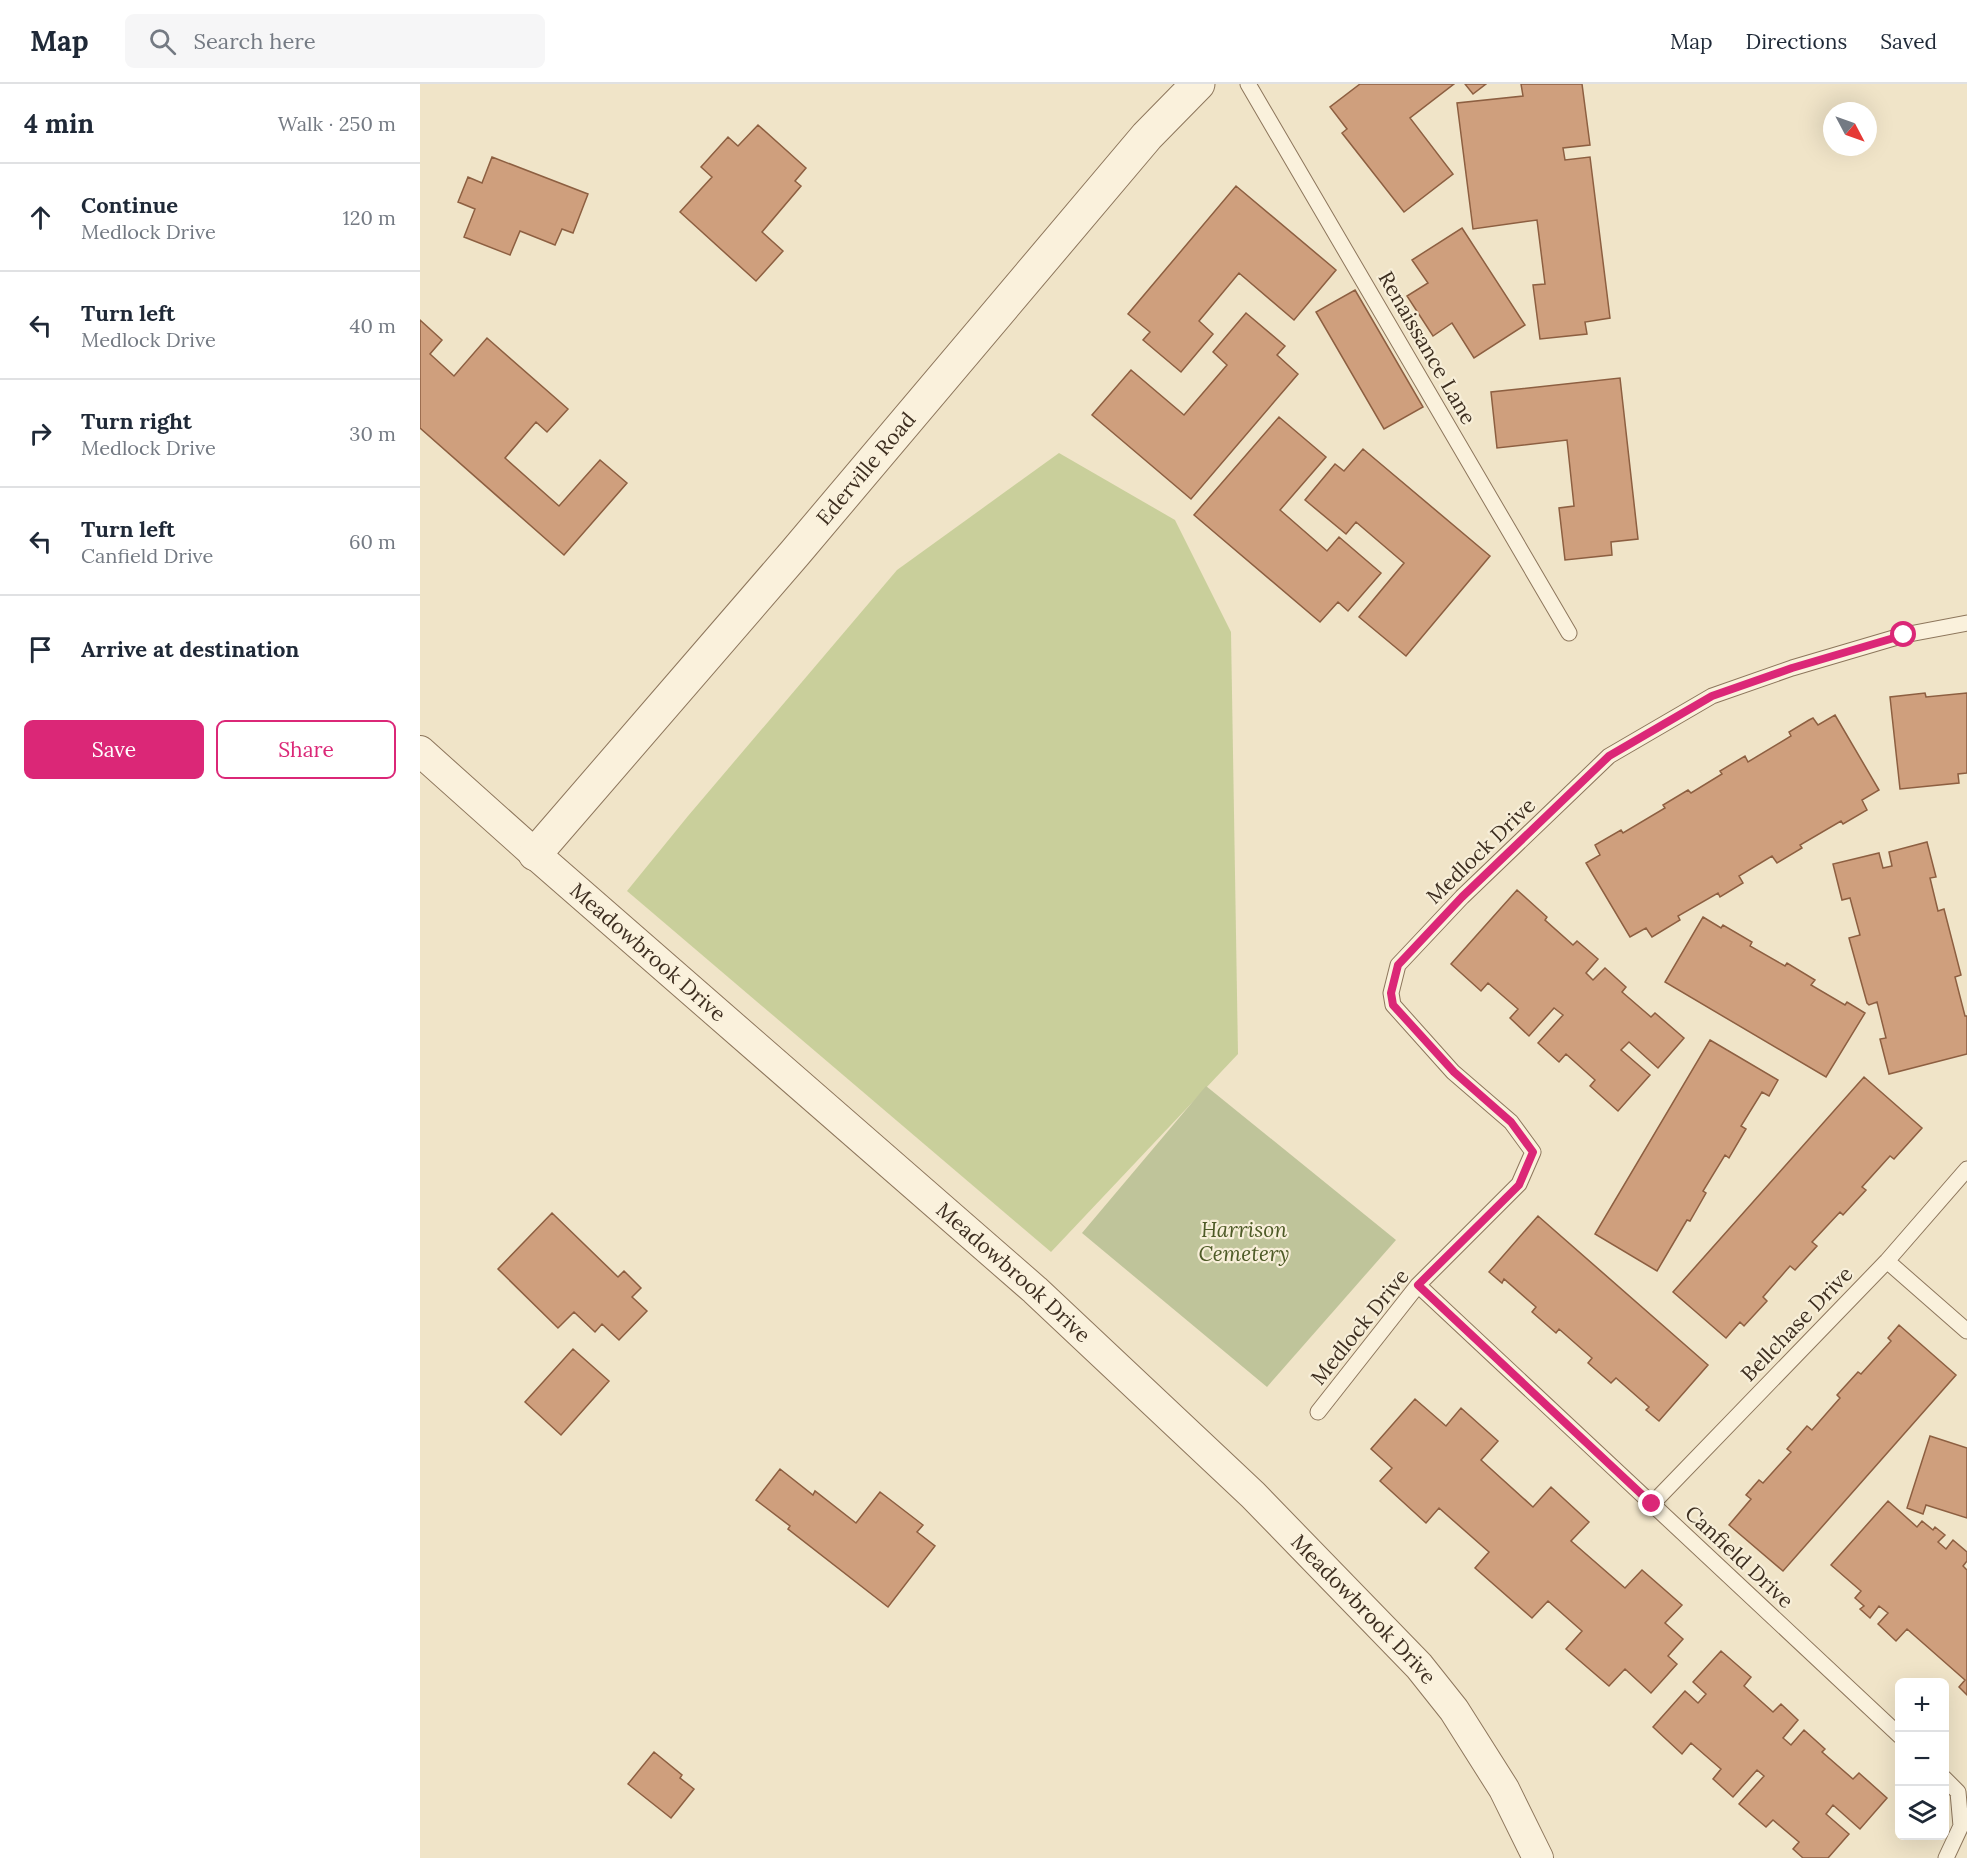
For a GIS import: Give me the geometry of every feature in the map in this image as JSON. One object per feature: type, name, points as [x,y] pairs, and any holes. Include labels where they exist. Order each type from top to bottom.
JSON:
[{"type":"street","name":"Ederville Road","points":[[535,854],[795,553],[1147,136],[1198,84]]},
{"type":"street","name":"Meadowbrook Drive","points":[[420,751],[1035,1290],[1253,1495],[1419,1666],[1454,1710],[1504,1789],[1538,1858]]},
{"type":"lane","name":"Renaissance Lane","points":[[1248,84],[1569,633]]},
{"type":"lane","name":"Medlock Drive","points":[[1318,1412],[1418,1285],[1519,1185],[1533,1152],[1511,1122],[1454,1072],[1393,1005],[1391,993],[1398,965],[1462,897],[1609,756],[1712,696],[1792,668],[1904,635],[1967,623]]},
{"type":"lane","name":"Bellchase Drive","points":[[1652,1504],[1887,1261],[1967,1169]]},
{"type":"lane","points":[[1887,1261],[1967,1331]]},
{"type":"lane","name":"Canfield Drive","points":[[1418,1285],[1895,1732]]},
{"type":"lane","points":[[1946,1858],[1961,1826],[1963,1791],[1949,1781]]},
{"type":"green space","points":[[1059,453],[1175,520],[1231,632],[1238,1054],[1051,1252],[627,891],[897,570]]},
{"type":"green space","name":"Harrison Cemetery","points":[[1206,1086],[1396,1240],[1267,1387],[1082,1233]]},
{"type":"building","points":[[1360,84],[1454,84],[1410,118],[1453,174],[1404,212],[1342,133],[1347,129],[1330,107]]},
{"type":"building","points":[[1465,84],[1486,84],[1473,94]]},
{"type":"building","points":[[1521,84],[1582,84],[1590,145],[1563,148],[1565,160],[1590,157],[1610,318],[1585,322],[1587,334],[1540,339],[1533,285],[1545,284],[1537,220],[1473,229],[1457,103],[1523,96]]},
{"type":"building","points":[[758,125],[806,168],[795,181],[801,186],[762,232],[783,251],[756,281],[680,212],[712,177],[701,167],[728,137],[738,146]]},
{"type":"building","points":[[492,157],[588,194],[573,233],[562,229],[555,245],[520,231],[510,255],[464,237],[475,209],[458,202],[468,177],[482,183]]},
{"type":"building","points":[[1236,186],[1336,270],[1294,320],[1239,273],[1199,321],[1213,334],[1181,372],[1143,340],[1150,332],[1128,314]]},
{"type":"building","points":[[1462,228],[1525,325],[1474,358],[1452,323],[1433,336],[1407,296],[1428,283],[1412,260]]},
{"type":"building","points":[[1355,290],[1423,407],[1384,429],[1316,312]]},
{"type":"building","points":[[1246,313],[1285,346],[1277,355],[1298,374],[1191,499],[1092,415],[1131,370],[1184,415],[1227,365],[1213,352]]},
{"type":"building","points":[[420,320],[442,340],[430,354],[454,376],[487,338],[568,409],[547,432],[536,422],[505,458],[559,506],[600,460],[627,483],[564,555],[420,428]]},
{"type":"building","points":[[1620,378],[1638,539],[1611,542],[1612,555],[1565,560],[1559,508],[1574,506],[1567,440],[1497,448],[1491,392]]},
{"type":"building","points":[[1279,417],[1326,457],[1280,510],[1327,551],[1339,537],[1381,573],[1348,611],[1338,602],[1320,622],[1194,515]]},
{"type":"building","points":[[1363,449],[1490,556],[1406,656],[1359,617],[1404,563],[1356,522],[1346,534],[1305,500],[1335,464],[1344,471]]},
{"type":"building","points":[[1925,693],[1926,697],[1967,693],[1967,773],[1958,774],[1959,783],[1900,789],[1890,697]]},
{"type":"building","points":[[1835,715],[1879,790],[1862,800],[1867,810],[1843,824],[1841,821],[1800,845],[1802,848],[1777,863],[1772,856],[1739,876],[1743,883],[1720,897],[1718,893],[1678,916],[1680,920],[1652,937],[1646,928],[1630,937],[1586,863],[1600,855],[1595,845],[1621,830],[1623,833],[1665,808],[1663,805],[1688,790],[1691,793],[1722,774],[1720,771],[1745,756],[1748,762],[1791,736],[1789,732],[1809,720],[1813,718],[1818,725]]},
{"type":"building","points":[[1927,842],[1936,877],[1930,878],[1938,911],[1944,909],[1961,975],[1955,977],[1965,1016],[1967,1016],[1967,1054],[1889,1074],[1880,1039],[1886,1038],[1877,1002],[1869,1005],[1867,1003],[1849,938],[1860,935],[1850,898],[1842,900],[1833,864],[1879,853],[1883,868],[1892,866],[1889,852]]},
{"type":"building","points":[[1517,890],[1573,945],[1577,941],[1598,959],[1586,973],[1593,980],[1605,968],[1626,987],[1622,992],[1651,1017],[1655,1013],[1684,1038],[1658,1068],[1629,1042],[1621,1050],[1650,1075],[1618,1111],[1590,1086],[1595,1080],[1566,1054],[1559,1062],[1538,1043],[1563,1015],[1554,1008],[1529,1036],[1510,1018],[1518,1009],[1488,983],[1481,991],[1451,964]]},
{"type":"building","points":[[1703,917],[1721,928],[1723,925],[1752,942],[1750,946],[1785,966],[1787,963],[1815,980],[1811,985],[1845,1005],[1847,1002],[1865,1013],[1826,1077],[1665,982]]},
{"type":"building","points":[[1710,1040],[1778,1080],[1769,1096],[1762,1092],[1741,1126],[1746,1129],[1729,1158],[1725,1155],[1703,1191],[1706,1193],[1690,1221],[1687,1220],[1657,1271],[1595,1234]]},
{"type":"building","points":[[1864,1077],[1922,1128],[1894,1159],[1890,1156],[1862,1187],[1866,1190],[1843,1215],[1840,1212],[1812,1242],[1817,1246],[1795,1270],[1790,1266],[1763,1297],[1767,1301],[1744,1326],[1740,1322],[1726,1338],[1673,1292]]},
{"type":"building","points":[[552,1213],[618,1277],[624,1271],[641,1288],[632,1297],[647,1311],[619,1340],[602,1324],[595,1332],[574,1312],[558,1328],[498,1269]]},
{"type":"building","points":[[1538,1216],[1708,1365],[1659,1421],[1646,1410],[1649,1407],[1616,1378],[1611,1383],[1588,1363],[1592,1358],[1559,1329],[1556,1333],[1532,1312],[1536,1307],[1504,1279],[1502,1283],[1489,1272]]},
{"type":"building","points":[[1899,1325],[1956,1375],[1783,1571],[1729,1525],[1751,1499],[1746,1495],[1759,1480],[1763,1483],[1791,1452],[1787,1449],[1807,1426],[1812,1430],[1840,1398],[1837,1395],[1858,1372],[1861,1374],[1891,1341],[1888,1338]]},
{"type":"building","points":[[573,1349],[609,1381],[561,1435],[525,1402]]},
{"type":"building","points":[[1415,1399],[1446,1426],[1461,1408],[1498,1441],[1481,1460],[1533,1507],[1551,1487],[1589,1522],[1571,1541],[1625,1588],[1642,1570],[1682,1605],[1665,1623],[1683,1639],[1668,1656],[1677,1664],[1651,1693],[1625,1669],[1609,1686],[1566,1649],[1582,1631],[1548,1601],[1532,1618],[1475,1568],[1489,1552],[1439,1508],[1426,1523],[1380,1481],[1392,1468],[1371,1449]]},
{"type":"building","points":[[1930,1436],[1967,1448],[1967,1518],[1926,1505],[1923,1514],[1907,1508]]},
{"type":"building","points":[[780,1469],[813,1495],[815,1491],[856,1523],[880,1492],[923,1525],[917,1532],[935,1546],[888,1607],[788,1529],[790,1526],[756,1500]]},
{"type":"building","points":[[1888,1501],[1917,1527],[1922,1521],[1933,1530],[1935,1527],[1945,1535],[1938,1542],[1946,1549],[1953,1540],[1967,1552],[1967,1561],[1963,1566],[1967,1570],[1967,1695],[1959,1687],[1965,1680],[1907,1629],[1896,1641],[1878,1624],[1888,1613],[1879,1606],[1870,1618],[1860,1609],[1864,1606],[1855,1598],[1861,1591],[1831,1565]]},
{"type":"building","points":[[1721,1651],[1751,1677],[1744,1686],[1773,1712],[1781,1704],[1798,1720],[1783,1738],[1791,1745],[1804,1730],[1825,1749],[1822,1752],[1853,1779],[1859,1773],[1887,1798],[1860,1829],[1833,1805],[1826,1814],[1849,1834],[1828,1858],[1803,1858],[1793,1849],[1799,1842],[1773,1820],[1766,1827],[1739,1804],[1764,1776],[1757,1770],[1733,1797],[1713,1779],[1721,1769],[1691,1743],[1682,1754],[1653,1727],[1685,1691],[1698,1703],[1706,1694],[1693,1682]]},
{"type":"building","points":[[654,1752],[682,1775],[680,1778],[694,1789],[671,1818],[628,1784]]},
{"type":"route","points":[[1652,1504],[1418,1285],[1519,1185],[1533,1152],[1511,1122],[1454,1072],[1393,1005],[1391,993],[1398,965],[1462,897],[1609,756],[1712,696],[1792,668],[1904,635]]}]
